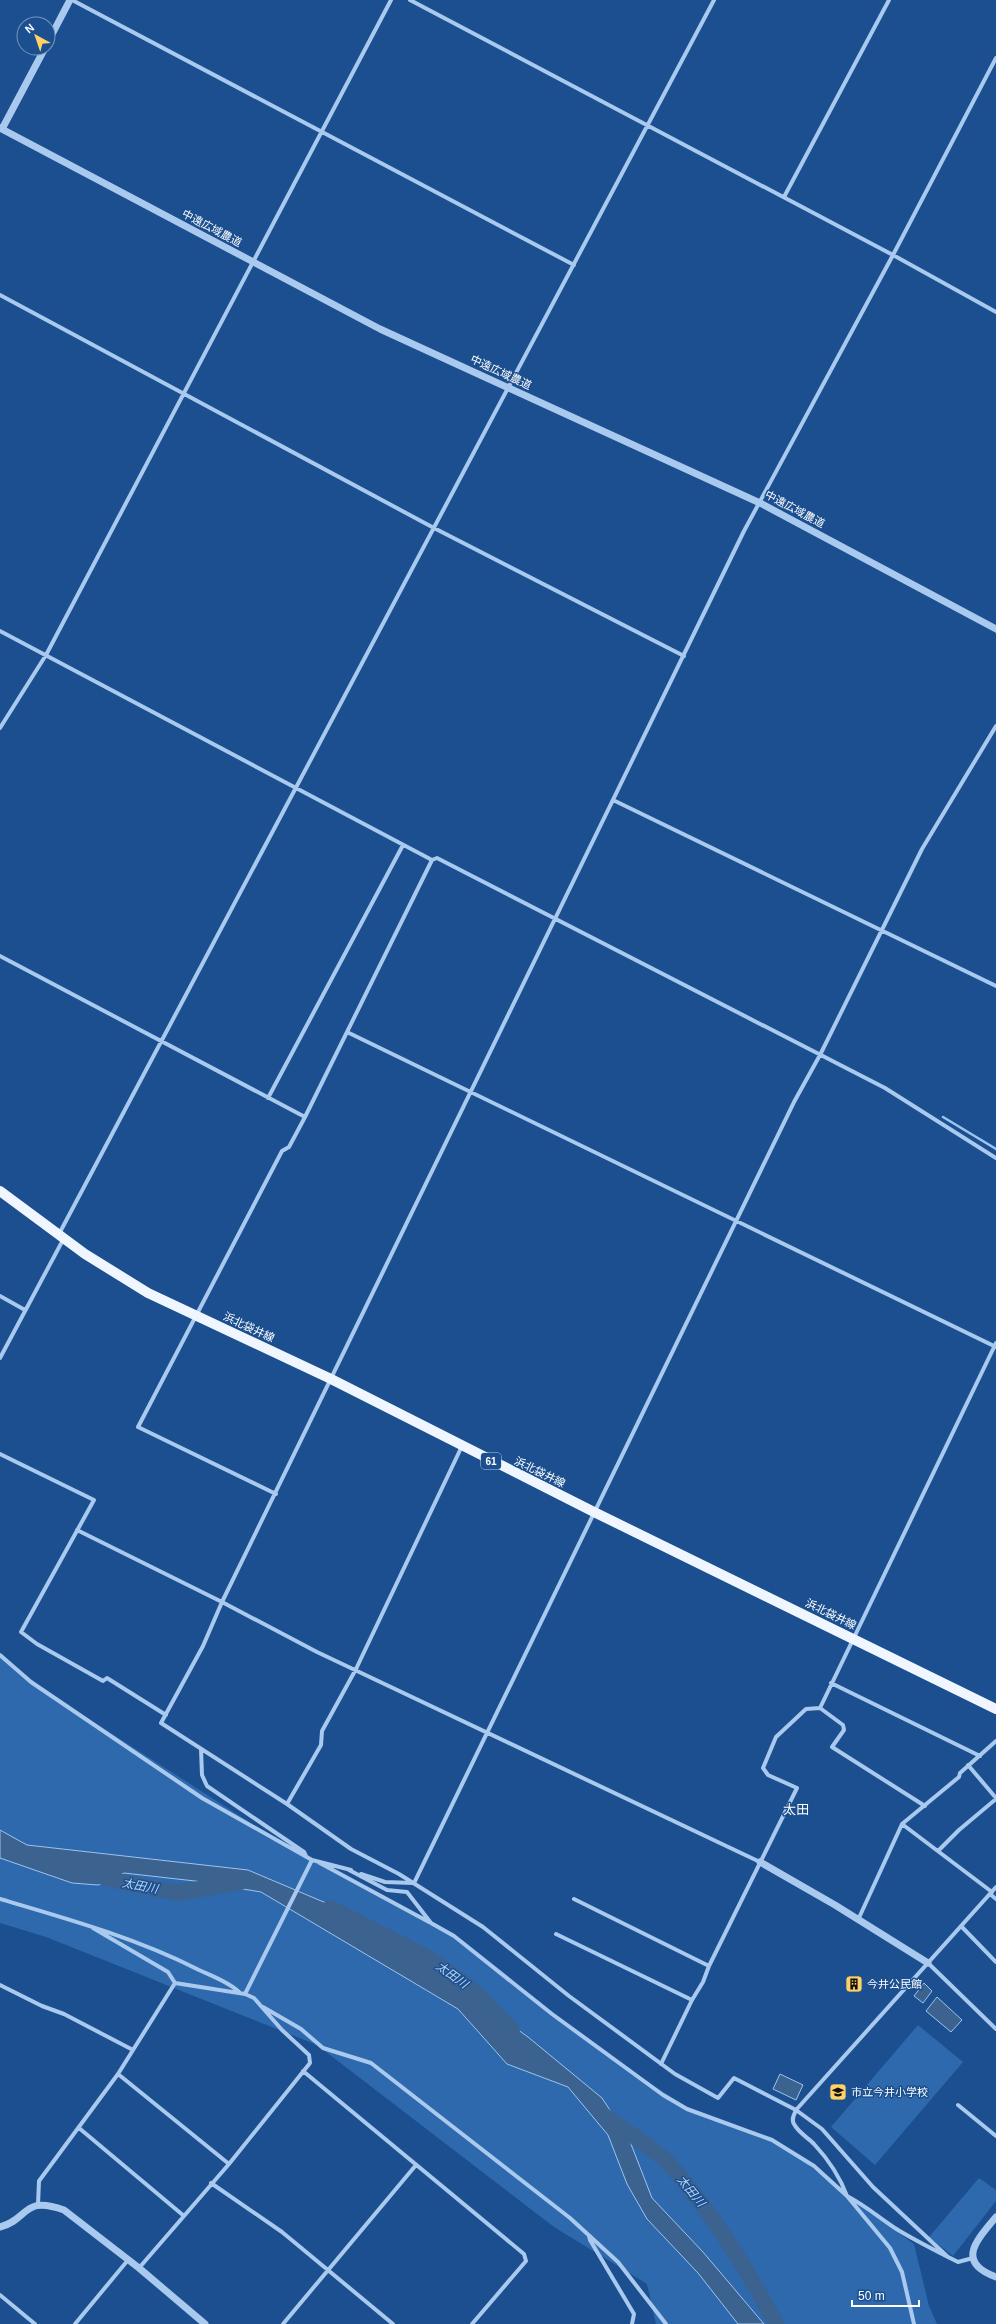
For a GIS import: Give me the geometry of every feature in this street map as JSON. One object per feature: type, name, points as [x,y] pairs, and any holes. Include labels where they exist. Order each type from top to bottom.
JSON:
[{"type":"main road","name":"浜北袋井線","points":[[0,1191],[61,1236],[148,1292],[331,1379],[594,1512],[996,1709]]},
{"type":"street","points":[[56,27],[71,0],[574,266]]},
{"type":"street","points":[[0,728],[46,655],[392,0]]},
{"type":"street","points":[[410,0],[893,255],[996,312]]},
{"type":"street","points":[[0,1358],[26,1310],[61,1236],[161,1042],[714,0]]},
{"type":"street","points":[[784,197],[889,0]]},
{"type":"street","points":[[1,129],[41,56]]},
{"type":"street","points":[[948,2257],[873,2187],[822,2129],[796,2110],[734,2078],[718,2098],[661,2064],[569,1996],[483,1927],[414,1882],[351,1849],[287,1804],[161,1723],[203,1646],[222,1602],[276,1494],[554,920],[760,502],[893,255],[996,58]]},
{"type":"street","name":"中遠広域農道","points":[[1,129],[380,329],[760,502],[996,629]]},
{"type":"street","points":[[0,295],[434,528],[684,656]]},
{"type":"street","points":[[0,631],[296,786],[432,860],[437,858],[554,920],[885,1088],[996,1158]]},
{"type":"street","points":[[414,1882],[735,1221],[820,1055],[881,930],[922,849],[996,726]]},
{"type":"street","points":[[613,800],[996,986]]},
{"type":"street","points":[[268,1098],[403,845]]},
{"type":"street","points":[[276,1494],[138,1427],[196,1315],[242,1231],[282,1151],[289,1147],[305,1117],[432,860]]},
{"type":"street","points":[[0,956],[305,1117]]},
{"type":"street","points":[[347,1032],[735,1221],[995,1345],[820,1708]]},
{"type":"street","points":[[0,1296],[26,1310]]},
{"type":"street","points":[[287,1804],[321,1745],[322,1731],[356,1669],[462,1446]]},
{"type":"street","points":[[0,1454],[94,1500],[21,1632],[37,1644],[103,1680],[106,1678],[166,1714]]},
{"type":"street","points":[[77,1530],[222,1602],[317,1652],[356,1669],[760,1862],[835,1905],[928,1964],[996,2029]]},
{"type":"street","points":[[0,1655],[31,1682],[202,1798],[301,1855],[306,1856]]},
{"type":"street","points":[[831,1683],[980,1756]]},
{"type":"street","points":[[661,2064],[692,2000],[703,1982],[709,1966],[797,1788],[768,1775],[763,1768],[776,1737],[806,1709],[820,1708],[843,1725],[844,1730],[832,1747],[854,1763],[925,1806]]},
{"type":"street","points":[[858,1921],[902,1824],[959,1777],[960,1772],[996,1742]]},
{"type":"street","points":[[201,1749],[202,1775],[207,1786],[304,1852],[311,1862]]},
{"type":"street","points":[[938,1851],[958,1830],[996,1799],[968,1765]]},
{"type":"street","points":[[902,1824],[991,1893],[996,1899]]},
{"type":"street","points":[[311,1862],[323,1861],[385,1882],[414,1882]]},
{"type":"street","points":[[245,1994],[311,1862]]},
{"type":"street","points":[[318,1862],[454,1936],[552,2014],[663,2095],[687,2109],[772,2140],[790,2149],[814,2166],[847,2196],[890,2248],[902,2272],[914,2324]]},
{"type":"street","points":[[349,1870],[387,1890],[407,1892],[431,1923]]},
{"type":"street","points":[[973,2258],[958,2262],[908,2236],[865,2205],[847,2196],[843,2184],[824,2154],[793,2123],[792,2118],[796,2110],[996,1887]]},
{"type":"street","points":[[0,1899],[91,1926],[141,1944],[189,1965],[239,1992],[251,1996],[263,2007],[282,2030],[309,2055],[310,2063],[229,2164],[139,2268]]},
{"type":"street","points":[[574,1899],[709,1966]]},
{"type":"street","points":[[91,1926],[101,1934],[168,1972],[175,1983],[232,1993],[239,1992]]},
{"type":"street","points":[[961,1926],[996,1962]]},
{"type":"street","points":[[556,1934],[692,2000]]},
{"type":"street","points":[[38,2205],[39,2181],[118,2074],[175,1983]]},
{"type":"street","points":[[0,1985],[42,2006],[64,2014],[133,2050]]},
{"type":"street","points":[[263,2007],[301,2029],[323,2048],[370,2063],[570,2218],[618,2262],[666,2324]]},
{"type":"street","points":[[303,2071],[524,2254],[526,2261],[472,2324]]},
{"type":"street","points":[[118,2074],[229,2164]]},
{"type":"street","points":[[958,2105],[996,2136]]},
{"type":"street","points":[[79,2128],[184,2216]]},
{"type":"street","points":[[283,2324],[416,2165]]},
{"type":"street","points":[[212,2183],[282,2232],[329,2269],[393,2324]]},
{"type":"street","points":[[0,2227],[27,2209],[38,2205],[51,2205],[64,2210],[139,2268],[205,2324]]},
{"type":"street","points":[[996,2217],[975,2243],[973,2258],[982,2272],[996,2277]]},
{"type":"street","points":[[589,2236],[634,2314],[632,2324]]},
{"type":"street","points":[[75,2324],[128,2260]]},
{"type":"street","points":[[0,2295],[35,2324]]},
{"type":"shaded area","points":[[0,1655],[31,1682],[301,1855],[454,1936],[618,2063],[695,2112],[789,2149],[847,2196],[914,2244],[929,2306],[937,2324],[656,2324],[647,2284],[554,2227],[317,2045],[46,1937],[0,1923]]},
{"type":"shaded area","points":[[0,1830],[27,1845],[248,1870],[326,1903],[431,1967],[528,2037],[602,2098],[629,2139],[652,2198],[703,2252],[764,2324],[738,2324],[698,2273],[647,2219],[627,2184],[608,2135],[568,2087],[507,2064],[458,2009],[261,1892],[195,1881],[124,1873],[98,1885],[72,1883],[0,1858]]},
{"type":"shaded area","points":[[924,1983],[932,1991],[923,2003],[914,1996]]},
{"type":"shaded area","points":[[937,1997],[962,2020],[951,2032],[926,2011]]},
{"type":"shaded area","points":[[918,2025],[963,2062],[875,2165],[831,2127]]},
{"type":"shaded area","points":[[780,2074],[803,2085],[796,2100],[773,2089]]},
{"type":"shaded area","points":[[979,2178],[996,2190],[996,2201],[953,2256],[929,2237]]},
{"type":"waterway","points":[[943,1117],[996,1149]]},
{"type":"waterway","name":"太田川","points":[[91,1873],[118,1881],[177,1893],[240,1882]]},
{"type":"waterway","name":"太田川","points":[[330,1908],[430,1959],[469,1987],[512,2030]]},
{"type":"waterway","name":"太田川","points":[[605,2116],[662,2157],[684,2181],[714,2220],[727,2240],[753,2282],[776,2324]]},
{"type":"place","name":"今井公民館","points":[[854,1984]]},
{"type":"place","name":"市立今井小学校","points":[[838,2092]]},
{"type":"district","name":"太田","points":[[796,1809]]}]
